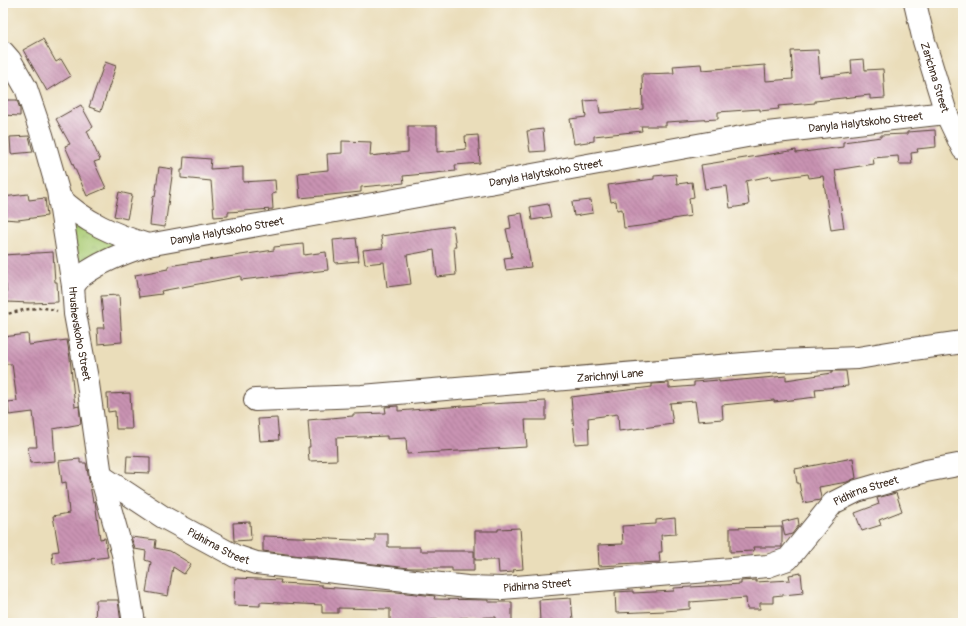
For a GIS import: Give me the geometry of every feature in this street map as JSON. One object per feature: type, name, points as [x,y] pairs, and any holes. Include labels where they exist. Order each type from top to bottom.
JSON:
[{"type":"street","name":"Zarichna Street","points":[[915,3],[924,41],[946,113],[963,149]]},
{"type":"street","name":"Hrushevskoho Street","points":[[3,52],[10,60],[26,88],[42,135],[59,198],[73,286],[75,314],[88,384],[101,476],[123,554],[134,623]]},
{"type":"street","name":"Danylа Halytskoho Street","points":[[73,286],[82,275],[125,252],[148,245],[758,134],[946,113]]},
{"type":"street","name":"Danylа Halytskoho Street","points":[[59,198],[82,217],[115,234],[148,245]]},
{"type":"street","name":"Zarichnyi Lane","points":[[255,400],[362,396],[779,361],[858,358],[963,342]]},
{"type":"street","name":"Pidhirna Street","points":[[101,476],[163,517],[235,556],[256,563],[466,586],[502,588],[768,566],[788,559],[832,503],[857,491],[926,471],[963,464]]},
{"type":"path","points":[[3,315],[50,308],[60,312],[75,314]]},
{"type":"green space","points":[[66,204],[133,240],[82,275]]},
{"type":"building","points":[[43,39],[56,62],[61,59],[71,76],[47,91],[23,50]]},
{"type":"building","points":[[818,50],[820,77],[852,73],[851,60],[864,59],[865,70],[883,69],[885,98],[870,99],[870,95],[815,101],[815,103],[778,106],[779,109],[718,112],[718,119],[666,122],[666,126],[641,126],[642,131],[594,136],[594,141],[574,144],[570,119],[586,117],[584,101],[598,100],[600,113],[643,109],[642,74],[674,73],[673,66],[701,64],[702,70],[765,65],[766,81],[793,79],[791,51]]},
{"type":"building","points":[[105,62],[116,66],[101,111],[89,107]]},
{"type":"building","points":[[3,100],[17,100],[20,109],[20,116],[3,115]]},
{"type":"building","points":[[81,105],[93,127],[87,131],[100,160],[94,162],[106,188],[87,196],[65,146],[70,144],[56,119]]},
{"type":"building","points":[[408,126],[437,126],[437,152],[466,149],[465,136],[478,135],[480,163],[455,165],[456,171],[403,176],[404,183],[361,187],[361,192],[300,198],[298,173],[328,170],[327,154],[342,153],[342,141],[371,142],[370,156],[408,152]]},
{"type":"building","points":[[543,129],[545,151],[530,152],[527,131]]},
{"type":"building","points":[[935,130],[936,147],[917,149],[918,152],[911,153],[912,164],[899,164],[898,156],[873,158],[874,164],[835,170],[844,228],[831,230],[823,176],[809,178],[808,174],[771,179],[771,176],[746,181],[749,205],[730,208],[727,186],[705,189],[701,165],[796,150],[796,153],[843,147],[843,142],[881,137],[881,135],[907,134],[907,132]]},
{"type":"building","points":[[29,136],[33,152],[11,154],[10,137]]},
{"type":"building","points":[[184,157],[211,159],[210,169],[243,167],[243,182],[275,180],[276,193],[272,194],[273,209],[228,212],[228,216],[214,217],[211,181],[181,178]]},
{"type":"building","points":[[159,167],[173,169],[165,227],[150,225],[153,196],[155,197]]},
{"type":"building","points":[[676,174],[677,184],[692,182],[694,197],[689,198],[691,216],[648,225],[624,228],[622,209],[617,210],[616,201],[611,202],[608,185],[654,179],[654,176]]},
{"type":"building","points":[[119,192],[132,195],[127,219],[114,216]]},
{"type":"building","points":[[28,194],[29,200],[45,198],[47,216],[18,220],[3,219],[3,197]]},
{"type":"building","points":[[591,200],[593,213],[574,216],[572,202]]},
{"type":"building","points":[[548,204],[551,217],[532,220],[530,207]]},
{"type":"building","points":[[522,213],[531,267],[506,270],[504,258],[512,257],[506,229],[511,228],[509,215]]},
{"type":"building","points":[[453,226],[456,247],[454,247],[456,275],[437,277],[434,250],[407,255],[411,284],[387,287],[384,262],[365,264],[363,250],[383,248],[381,236]]},
{"type":"building","points":[[356,238],[359,261],[335,263],[333,240]]},
{"type":"building","points":[[303,244],[304,255],[326,252],[328,270],[241,280],[241,276],[161,291],[162,294],[139,297],[135,275],[168,269],[168,266],[274,250],[274,247]]},
{"type":"building","points":[[53,252],[58,302],[7,302],[6,285],[3,285],[3,255]]},
{"type":"building","points":[[119,295],[122,342],[98,344],[97,328],[104,328],[101,296]]},
{"type":"building","points":[[28,334],[29,345],[67,340],[75,407],[79,406],[81,424],[53,429],[55,461],[30,463],[28,447],[37,447],[33,412],[9,415],[8,402],[17,401],[12,364],[6,364],[3,337]]},
{"type":"building","points":[[832,371],[846,371],[848,386],[815,389],[816,397],[774,402],[774,400],[722,405],[723,419],[698,421],[695,401],[670,403],[673,424],[619,431],[618,414],[588,418],[589,443],[575,444],[571,397],[652,387],[652,384],[669,383],[669,388],[694,386],[694,382],[719,380],[719,382],[786,376],[786,380],[832,373]]},
{"type":"building","points":[[130,393],[132,429],[116,429],[115,411],[108,412],[107,394]]},
{"type":"building","points":[[546,401],[546,420],[525,420],[527,447],[407,454],[406,438],[387,439],[387,436],[336,438],[337,460],[309,461],[308,447],[310,447],[308,420],[353,416],[353,414],[386,413],[385,407],[398,406],[398,411]]},
{"type":"building","points":[[277,418],[279,440],[260,441],[258,419]]},
{"type":"building","points":[[127,456],[150,457],[150,473],[126,472]]},
{"type":"building","points":[[853,458],[856,478],[847,482],[819,487],[820,500],[803,503],[799,483],[797,483],[795,469]]},
{"type":"building","points":[[80,459],[80,463],[86,463],[93,502],[95,501],[100,539],[105,538],[108,557],[53,564],[52,552],[59,551],[53,516],[69,513],[66,482],[62,483],[59,461]]},
{"type":"building","points":[[896,493],[902,511],[879,520],[881,525],[862,531],[855,513],[879,504],[877,498]]},
{"type":"building","points":[[675,518],[676,534],[661,535],[662,552],[659,552],[660,562],[599,566],[598,545],[623,544],[622,526],[656,524],[656,520]]},
{"type":"building","points":[[798,518],[799,525],[792,534],[785,536],[782,522]]},
{"type":"building","points":[[250,522],[251,540],[234,541],[233,523]]},
{"type":"building","points":[[782,527],[782,547],[753,547],[754,551],[730,552],[730,528]]},
{"type":"building","points":[[520,528],[523,569],[513,570],[514,572],[499,573],[498,560],[475,560],[475,531],[498,531],[498,529]]},
{"type":"building","points":[[375,534],[388,534],[388,547],[420,547],[420,551],[474,551],[474,571],[452,571],[452,568],[409,568],[329,558],[318,558],[318,556],[301,556],[263,551],[263,536],[375,541]]},
{"type":"building","points":[[131,537],[156,540],[155,548],[170,551],[191,564],[184,574],[173,567],[168,596],[146,592],[151,562],[145,560],[146,551],[135,549]]},
{"type":"building","points":[[801,573],[803,593],[773,596],[773,603],[760,603],[760,609],[747,609],[746,598],[690,602],[690,609],[616,613],[615,592],[633,591],[633,593],[674,591],[674,588],[741,584],[741,581],[756,580],[756,582],[790,580],[789,575]]},
{"type":"building","points":[[235,578],[281,580],[280,583],[322,585],[322,587],[435,596],[434,599],[512,602],[512,623],[496,623],[496,617],[460,618],[459,620],[431,620],[431,623],[390,623],[390,609],[338,608],[338,613],[322,613],[322,605],[260,602],[260,606],[234,605]]},
{"type":"building","points":[[571,598],[573,620],[540,622],[539,600]]},
{"type":"building","points":[[96,600],[118,600],[121,623],[95,623]]}]
